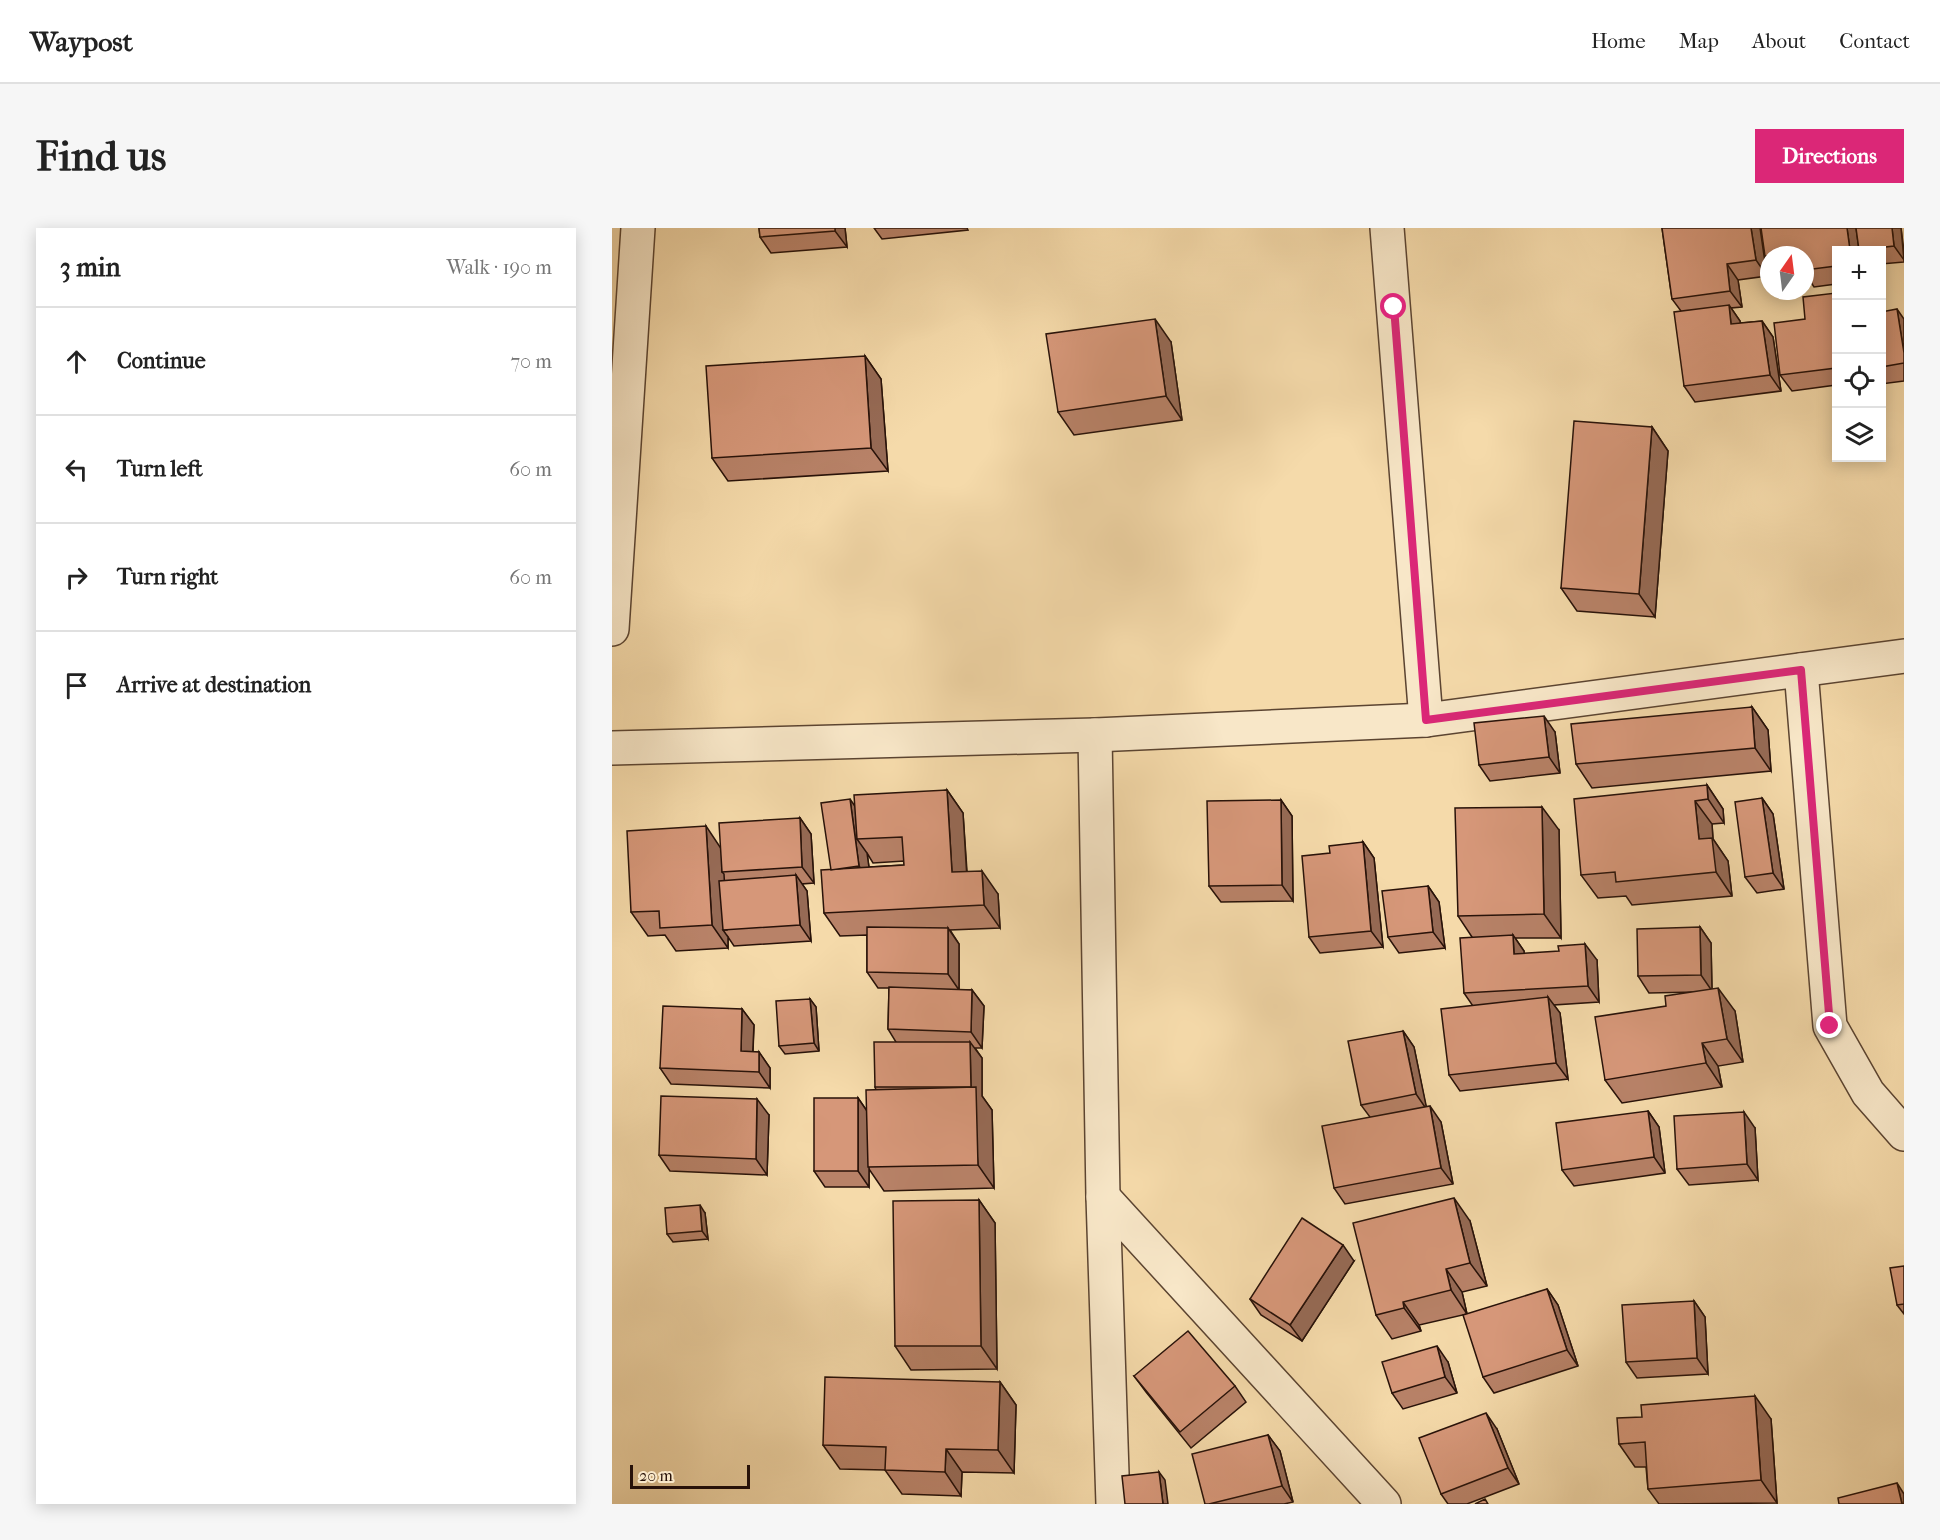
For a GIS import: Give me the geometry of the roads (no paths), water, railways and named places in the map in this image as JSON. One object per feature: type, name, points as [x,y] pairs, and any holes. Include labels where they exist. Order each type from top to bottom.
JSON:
[{"type":"street","points":[[612,629],[638,228]]},
{"type":"street","points":[[1388,228],[1426,720]]},
{"type":"street","points":[[612,748],[1095,735],[1426,720],[1904,656]]},
{"type":"street","points":[[1801,670],[1830,1026],[1868,1094],[1904,1134]]},
{"type":"street","points":[[1095,735],[1102,1197],[1113,1504]]},
{"type":"street","points":[[1102,1197],[1384,1504]]}]
